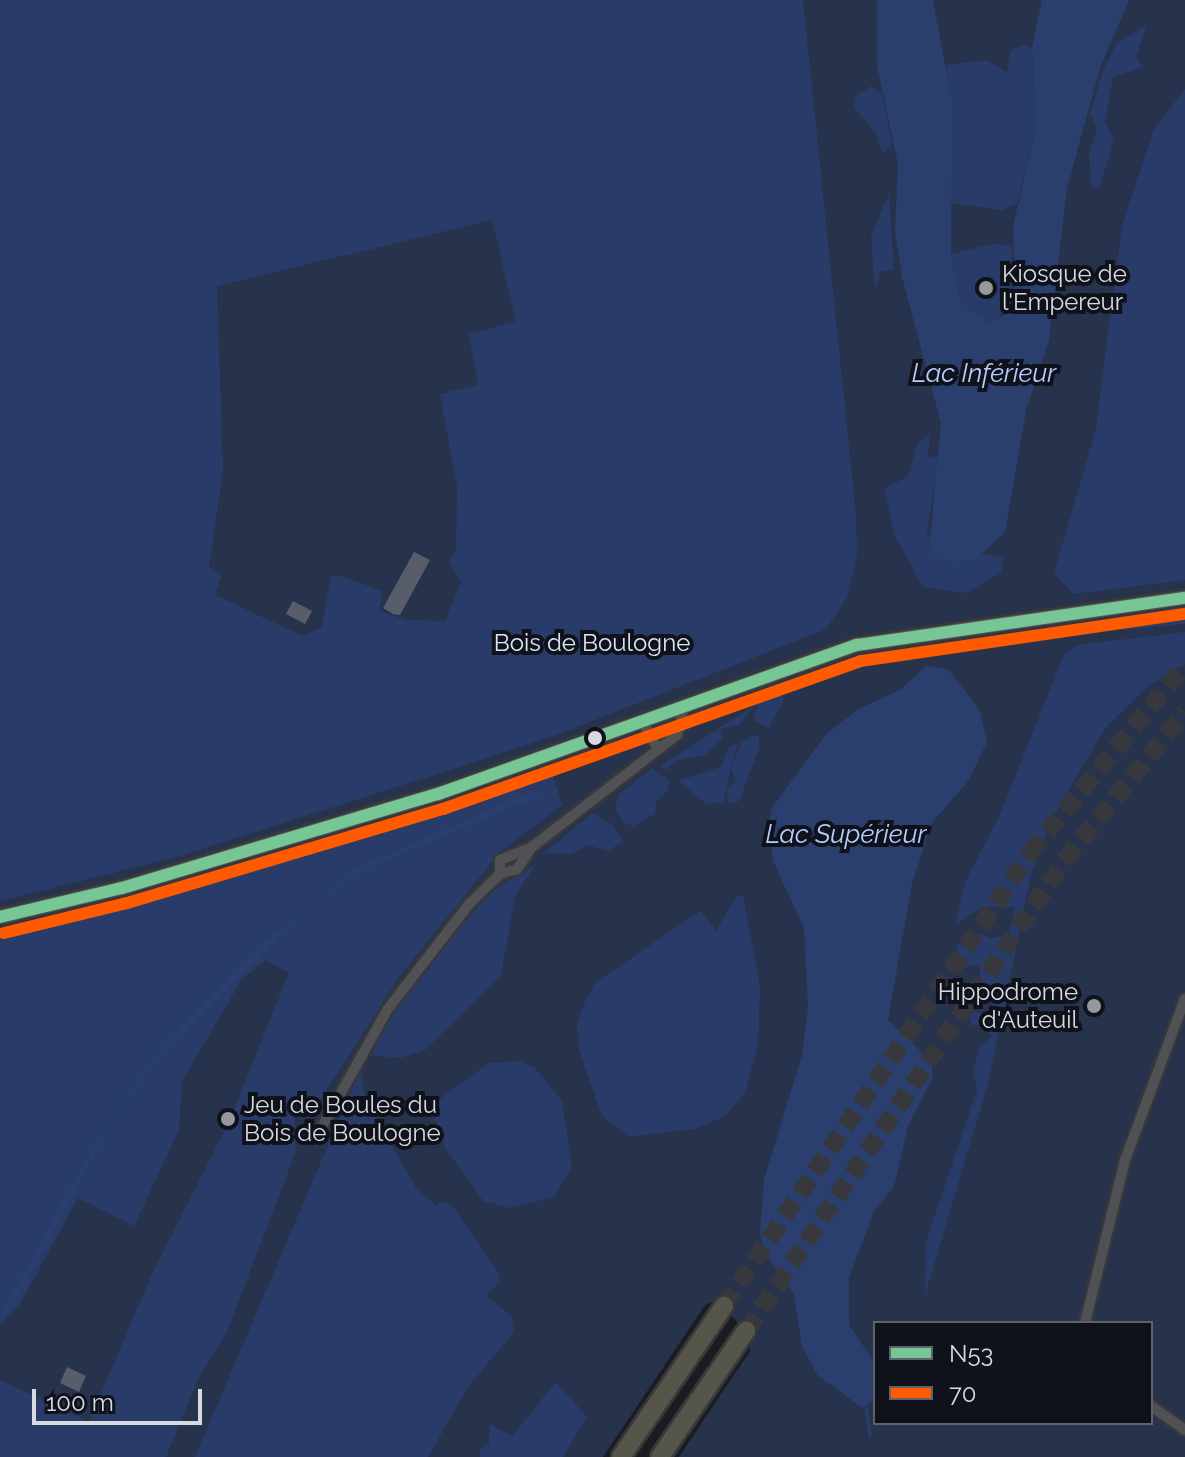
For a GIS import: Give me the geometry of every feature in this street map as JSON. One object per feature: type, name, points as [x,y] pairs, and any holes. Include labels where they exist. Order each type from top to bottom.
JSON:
[{"type":"highway","points":[[621,1457],[724,1306]]},
{"type":"highway","points":[[660,1457],[746,1331]]},
{"type":"main road","points":[[0,917],[292,840],[857,645],[1043,623],[1185,598]]},
{"type":"street","points":[[500,874],[500,860],[532,847],[657,747],[677,735],[684,707]]},
{"type":"street","points":[[642,721],[657,747]]},
{"type":"street","points":[[317,1136],[387,1010],[500,874],[517,869],[532,847]]},
{"type":"street","points":[[1085,1321],[1125,1160],[1185,999]]},
{"type":"street","points":[[1153,1407],[1185,1430]]},
{"type":"green space","name":"Bois de Boulogne","points":[[0,0],[1185,0],[1185,1457],[679,1457],[750,1351],[748,1333],[716,1300],[705,1305],[603,1457],[0,1457]]},
{"type":"green space","points":[[0,0],[803,0],[856,515],[857,554],[847,598],[826,629],[554,736],[180,856],[0,901]],"holes":[[[492,220],[516,321],[469,334],[478,385],[440,394],[457,486],[456,551],[449,561],[461,582],[445,621],[406,620],[380,611],[383,591],[331,575],[322,627],[303,636],[215,595],[222,575],[209,567],[223,472],[217,286]]]},
{"type":"green space","points":[[1147,25],[1136,57],[1143,67],[1113,77],[1105,121],[1114,140],[1099,189],[1091,186],[1089,155],[1097,129],[1090,113],[1103,71],[1116,44]]},
{"type":"green space","points":[[1024,44],[1032,49],[1036,128],[1017,204],[1001,210],[951,203],[947,65],[986,60],[1007,72],[1010,51]]},
{"type":"green space","points":[[871,86],[882,94],[892,144],[882,153],[876,134],[854,107],[856,96]]},
{"type":"green space","points":[[1185,89],[1185,580],[1073,594],[1054,573],[1096,429],[1122,225],[1154,129]]},
{"type":"green space","points":[[889,193],[894,270],[881,271],[875,290],[871,237]]},
{"type":"green space","points":[[997,243],[1012,247],[1011,298],[995,323],[980,322],[961,303],[951,254]]},
{"type":"green space","points":[[930,433],[928,456],[939,458],[927,531],[939,560],[983,554],[1003,558],[1001,572],[966,593],[923,587],[894,534],[884,488],[908,477],[917,444]]},
{"type":"green space","points":[[1185,606],[1185,624],[1125,630],[1108,625],[1121,615]]},
{"type":"green space","points":[[1185,632],[1185,664],[1148,686],[1105,728],[1051,820],[1031,874],[989,1080],[925,1295],[926,1242],[977,1091],[973,1071],[980,1046],[992,1037],[983,1025],[971,1025],[968,1011],[990,1014],[995,996],[981,982],[979,965],[960,968],[956,946],[971,931],[990,938],[1009,935],[1015,907],[982,907],[955,925],[966,880],[1000,815],[1064,655],[1077,645]]},
{"type":"green space","points":[[781,692],[784,700],[769,728],[753,720],[759,702]]},
{"type":"green space","points":[[754,706],[739,725],[719,729],[723,738],[705,755],[675,761],[667,770],[660,766]]},
{"type":"green space","points":[[753,735],[759,736],[759,748],[739,801],[728,804],[727,789],[736,782],[731,769],[741,743]]},
{"type":"green space","points":[[737,744],[723,802],[706,804],[678,781],[721,767],[729,747]]},
{"type":"green space","points":[[652,768],[670,781],[668,791],[656,801],[655,814],[633,826],[623,823],[615,808],[619,794]]},
{"type":"green space","points":[[550,770],[563,805],[500,852],[400,976],[322,1097],[294,1114],[296,1151],[227,1332],[200,1375],[166,1457],[0,1457],[0,1380],[89,1422],[151,1276],[229,1122],[289,973],[266,960],[242,979],[182,1081],[179,1130],[134,1226],[78,1198],[20,1304],[0,1325],[0,931],[303,852]]},
{"type":"green space","points":[[592,813],[612,824],[623,841],[608,851],[588,845],[571,854],[544,853]]},
{"type":"green space","points":[[536,864],[515,896],[501,975],[425,1050],[400,1058],[371,1055],[392,1013],[466,920],[494,890]]},
{"type":"green space","points":[[743,895],[760,988],[758,1044],[745,1093],[723,1117],[694,1129],[629,1137],[602,1116],[579,1050],[577,1024],[586,999],[595,983],[700,911],[716,931],[736,897]]},
{"type":"green space","points":[[519,1061],[535,1068],[562,1101],[572,1167],[554,1197],[510,1208],[483,1201],[445,1148],[430,1106],[489,1063]]},
{"type":"green space","points":[[361,1068],[365,1100],[416,1188],[436,1206],[442,1201],[452,1205],[498,1272],[501,1281],[486,1295],[512,1317],[514,1332],[468,1387],[428,1457],[195,1457]]},
{"type":"green space","points":[[556,1382],[587,1417],[563,1457],[480,1457],[479,1450],[489,1445],[490,1424],[512,1436]]},
{"type":"water","name":"Lac Inférieur","points":[[877,0],[933,0],[952,102],[951,254],[961,303],[988,323],[1005,315],[1015,280],[1013,226],[1036,128],[1032,49],[1042,0],[1129,0],[1100,68],[1067,188],[1049,340],[1026,411],[1005,532],[976,559],[962,562],[939,560],[929,550],[941,423],[902,277],[895,231],[898,164],[877,65]]},
{"type":"water","name":"Lac Supérieur","points":[[926,666],[949,670],[980,711],[987,742],[969,780],[932,823],[912,883],[888,1020],[931,1061],[933,1077],[908,1126],[894,1187],[874,1211],[849,1278],[849,1325],[873,1360],[873,1400],[863,1408],[818,1376],[802,1347],[794,1294],[764,1252],[760,1234],[764,1180],[802,1055],[808,1007],[804,928],[773,861],[768,827],[772,808],[826,734],[857,710],[901,689]]},
{"type":"water","points":[[547,793],[360,871],[305,911],[356,869],[518,797]]},
{"type":"water","points":[[298,918],[155,1062],[108,1129],[14,1305],[0,1317],[82,1167],[153,1059],[258,946]]},
{"type":"building","points":[[414,552],[430,560],[400,615],[393,614],[383,608]]},
{"type":"building","points":[[293,601],[312,611],[305,624],[286,614]]},
{"type":"building","points":[[67,1367],[86,1376],[79,1392],[60,1383]]},
{"type":"waterway","points":[[866,1408],[870,1435]]},
{"type":"tunnel","points":[[724,1306],[1030,853],[1185,665]]},
{"type":"tunnel","points":[[746,1331],[1064,861],[1185,712]]},
{"type":"transit line","name":"N53","points":[[0,917],[122,888],[438,794],[857,645],[1185,598]]},
{"type":"transit line","name":"70","points":[[4,933],[127,903],[443,809],[861,661],[1185,614]]},
{"type":"place","name":"Kiosque de l'Empereur","points":[[986,288]]},
{"type":"place","name":"Hippodrome d'Auteuil","points":[[1094,1006]]},
{"type":"place","name":"Jeu de Boules du Bois de Boulogne","points":[[228,1119]]}]
